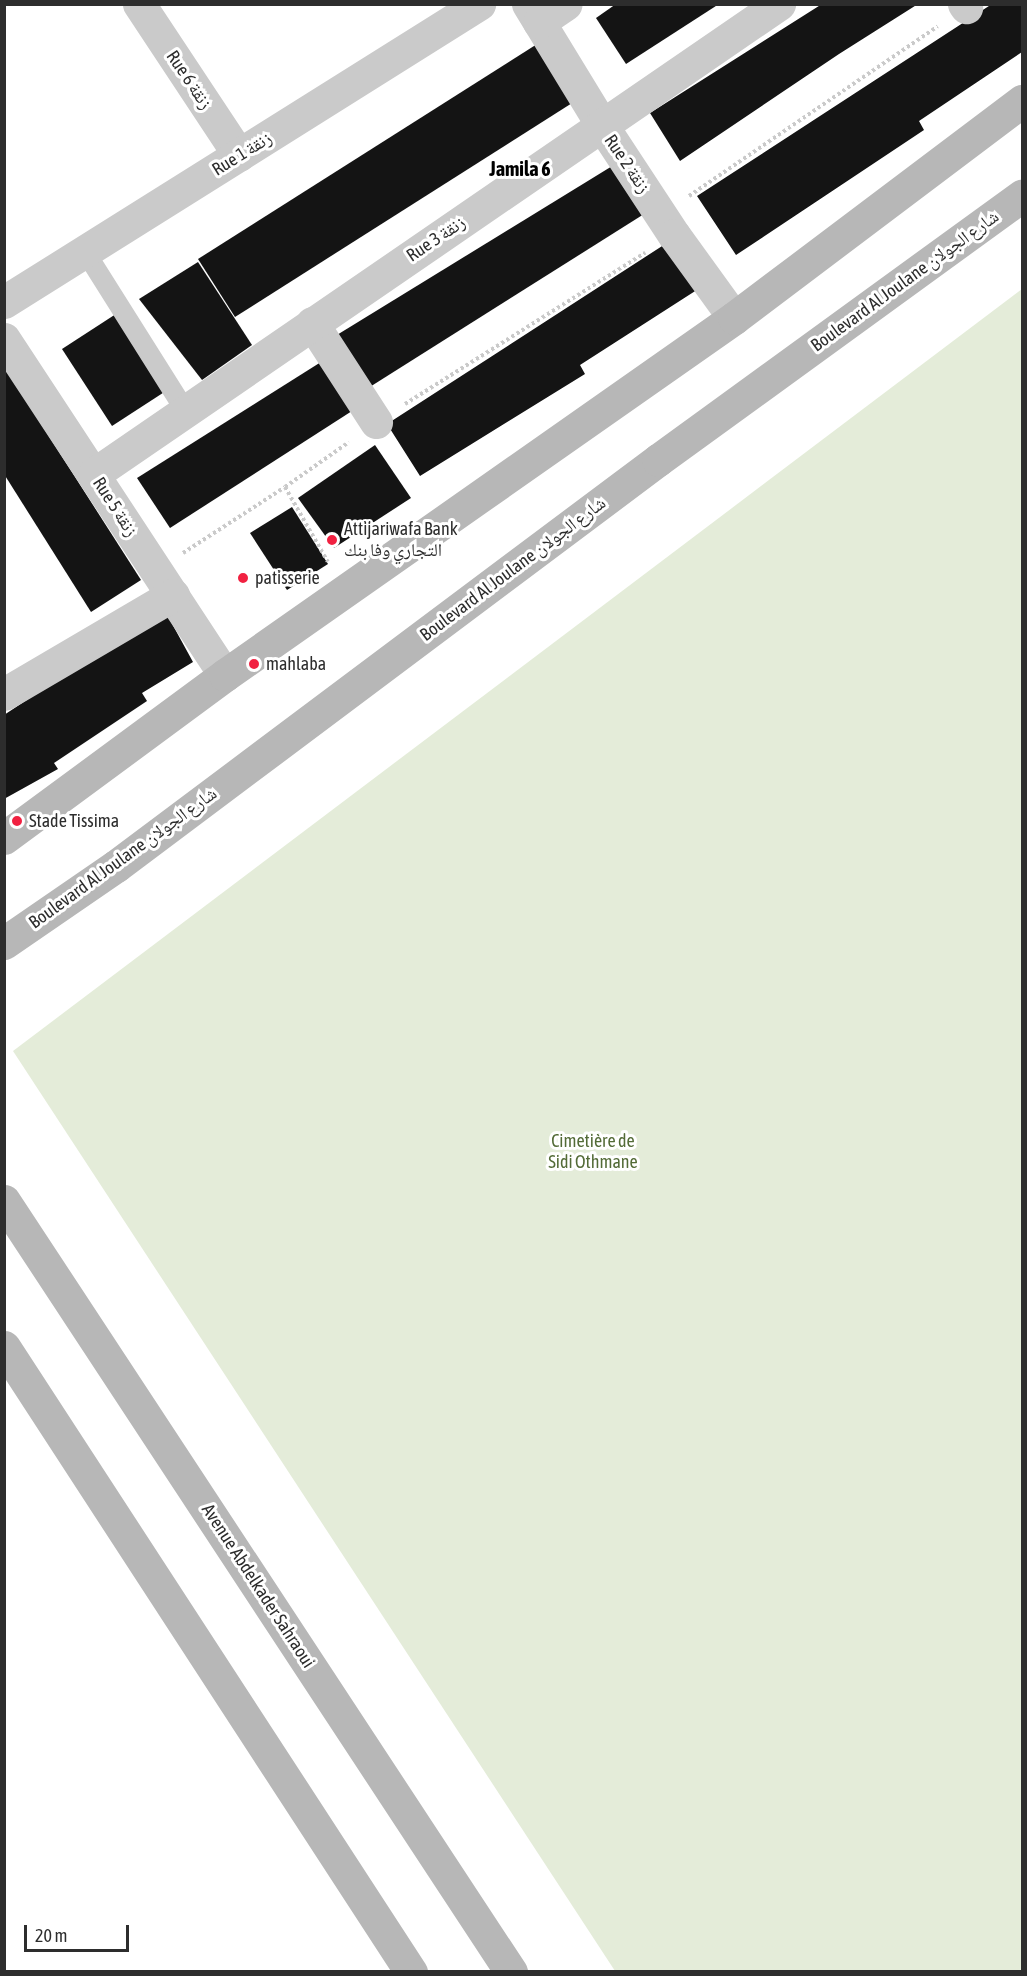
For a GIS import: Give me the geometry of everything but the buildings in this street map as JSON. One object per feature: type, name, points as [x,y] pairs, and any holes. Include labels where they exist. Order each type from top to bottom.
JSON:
[{"type":"main road","points":[[4,838],[225,675],[734,318],[1023,101]]},
{"type":"main road","name":"Boulevard Al Joulane شارع الجولان","points":[[4,943],[116,866],[658,460],[1023,196]]},
{"type":"main road","name":"Avenue Abdelkader Sahraoui","points":[[4,1201],[511,1971]]},
{"type":"main road","points":[[4,1347],[411,1971]]},
{"type":"street","name":"Rue 6 زنقة","points":[[139,4],[239,155]]},
{"type":"street","name":"Rue 1 زنقة","points":[[4,302],[86,253],[479,4]]},
{"type":"street","name":"Rue 3 زنقة","points":[[94,474],[312,323],[603,127],[779,4]]},
{"type":"street","name":"Rue 2 زنقة","points":[[544,10],[603,127],[667,225],[734,318]]},
{"type":"street","points":[[312,323],[376,422]]},
{"type":"street","name":"Rue 5 زنقة","points":[[4,339],[225,675]]},
{"type":"street","points":[[4,694],[165,582]]},
{"type":"lane","points":[[86,253],[185,410]]},
{"type":"path","points":[[165,582],[285,487],[376,422],[667,225],[965,6]]},
{"type":"path","points":[[285,487],[345,591]]},
{"type":"green space","name":"Cimetière de Sidi Othmane","points":[[1022,289],[1022,1971],[615,1971],[13,1051]]},
{"type":"place","name":"Attijariwafa Bank التجاري وفا بنك","points":[[332,540]]},
{"type":"place","name":"patisserie","points":[[243,578]]},
{"type":"place","name":"mahlaba","points":[[254,664]]},
{"type":"place","name":"Stade Tissima","points":[[17,821]]},
{"type":"district","name":"Jamila 6","points":[[520,168]]}]
